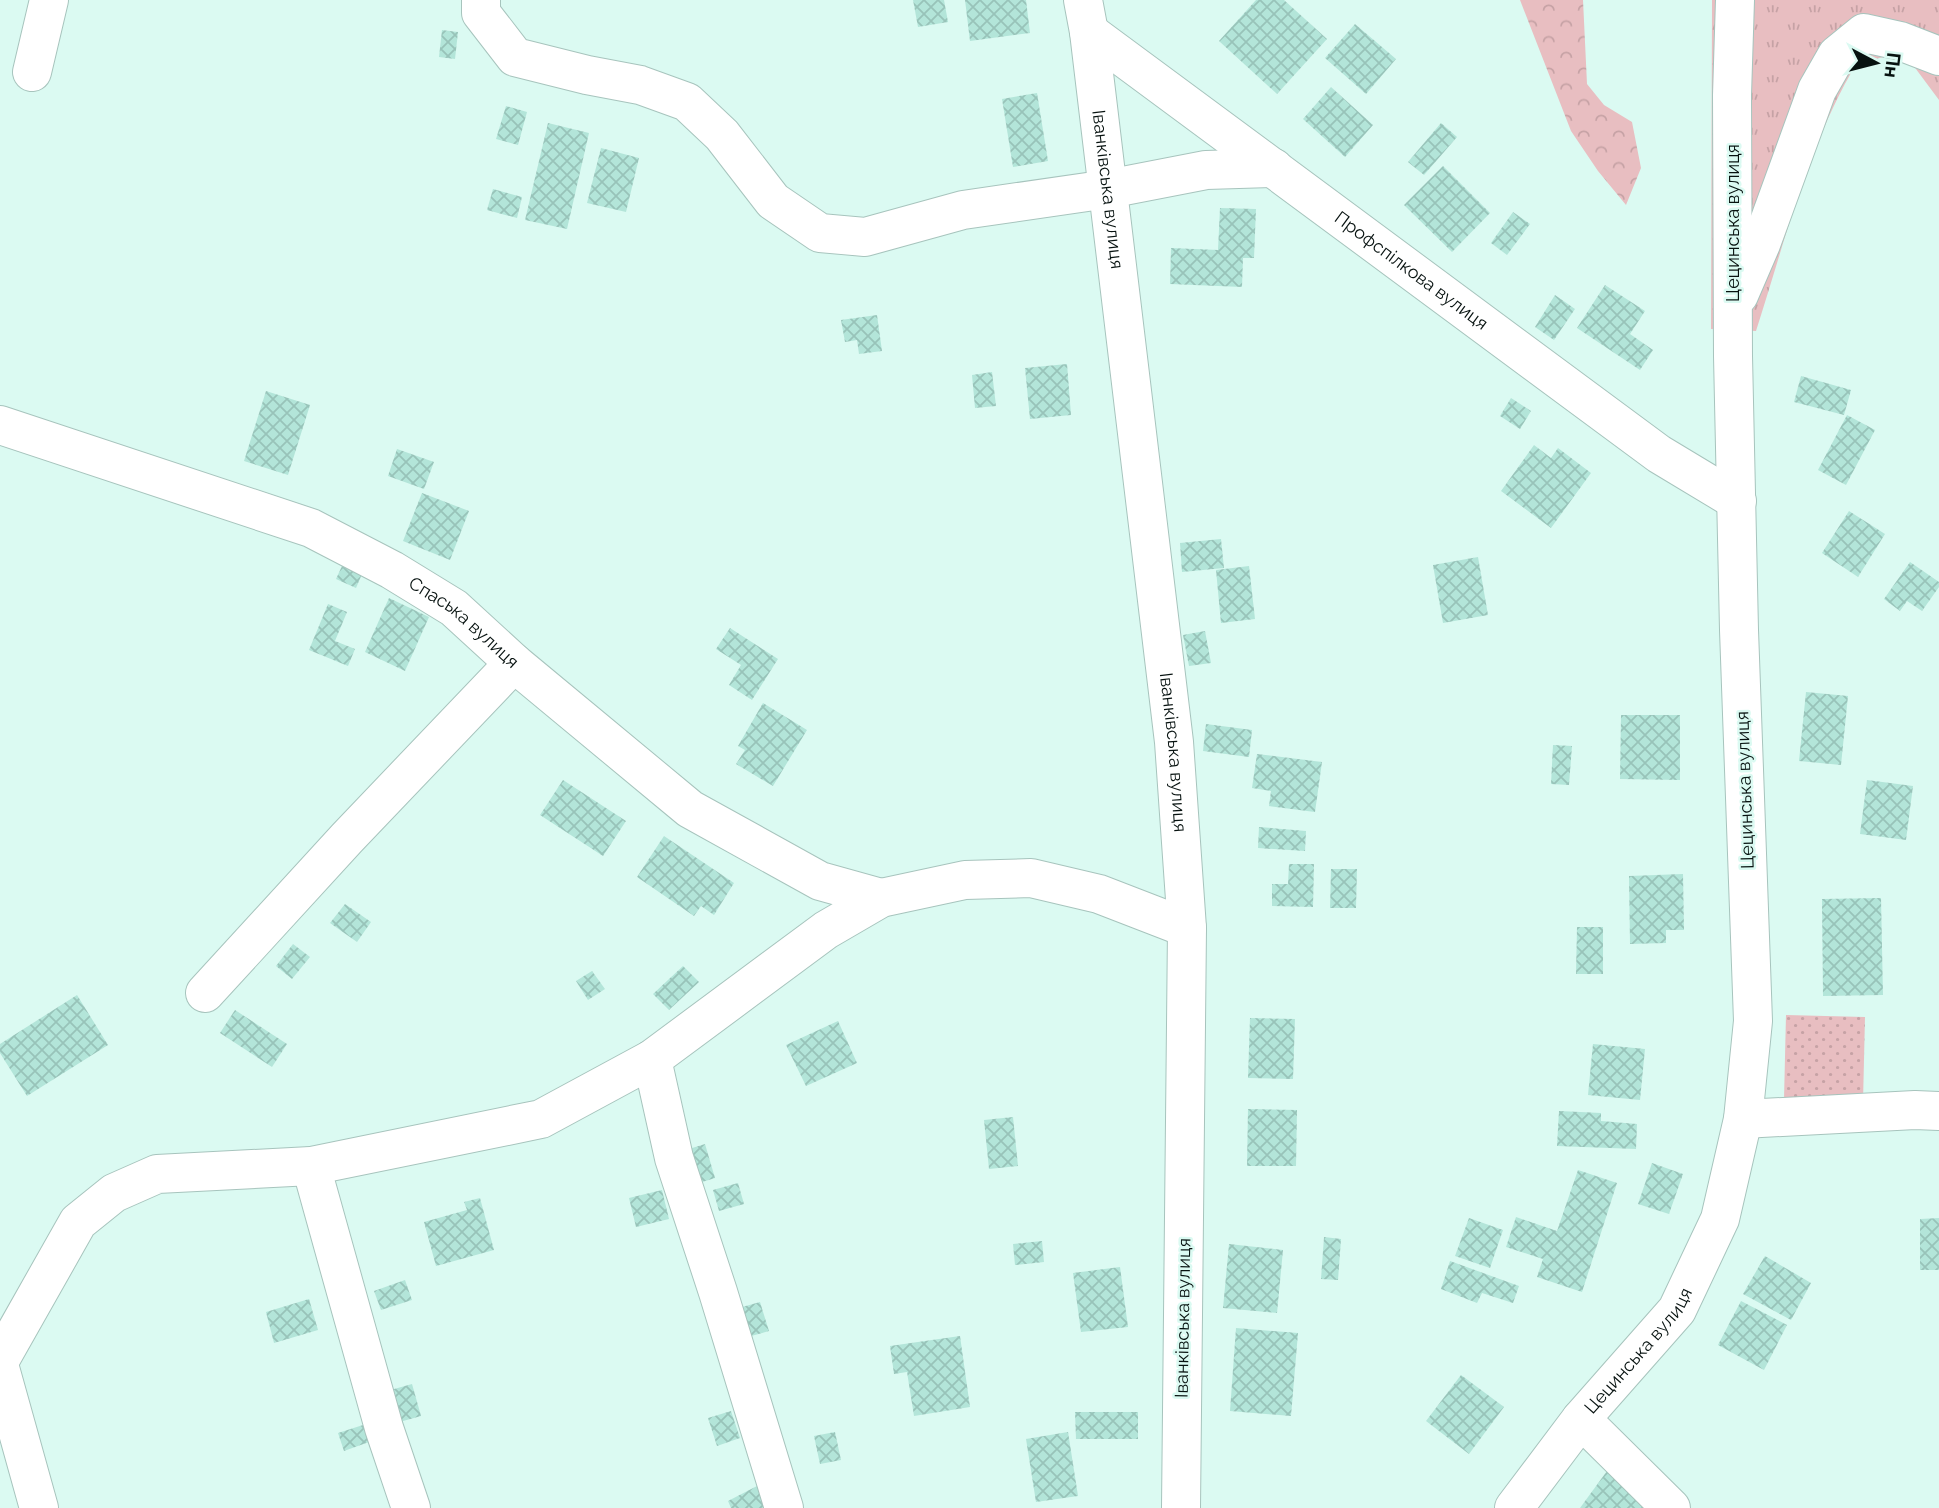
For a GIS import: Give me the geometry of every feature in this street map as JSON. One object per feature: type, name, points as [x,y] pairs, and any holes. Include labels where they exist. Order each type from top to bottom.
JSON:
[{"type":"street","points":[[32,72],[49,0]]},
{"type":"street","points":[[481,0],[481,13],[515,57],[640,85],[687,102],[722,135],[773,201],[820,233],[865,237],[963,210],[1108,189],[1206,170],[1274,168]]},
{"type":"street","name":"Цецинська вулиця","points":[[1514,1508],[1581,1419],[1677,1310],[1720,1219],[1743,1119],[1754,1021],[1733,306],[1732,95],[1735,0]]},
{"type":"street","name":"Іванківська вулиця","points":[[1086,16],[1174,742],[1187,928],[1181,1508]]},
{"type":"street","name":"Профспілкова вулиця","points":[[1086,16],[1274,168],[1659,454],[1737,501]]},
{"type":"street","points":[[1733,306],[1761,244],[1817,90],[1837,55],[1864,33],[1900,41],[1939,55]]},
{"type":"street","name":"Спаська вулиця","points":[[0,425],[311,528],[392,570],[454,608],[514,663],[690,808],[820,881],[881,898]]},
{"type":"street","points":[[205,993],[347,838],[514,663]]},
{"type":"street","points":[[0,1360],[78,1222],[114,1193],[157,1174],[311,1166],[541,1119],[652,1059],[826,930],[881,898],[965,880],[1031,878],[1099,894],[1187,928]]},
{"type":"street","points":[[652,1059],[674,1158],[784,1508]]},
{"type":"street","points":[[1743,1119],[1939,1111]]},
{"type":"street","points":[[311,1166],[384,1428],[411,1508]]},
{"type":"street","points":[[0,1368],[39,1508]]},
{"type":"street","points":[[1581,1419],[1671,1508]]},
{"type":"green space","points":[[1520,0],[1583,0],[1587,84],[1604,105],[1632,122],[1641,168],[1626,205],[1598,171],[1571,131]]},
{"type":"green space","points":[[1712,0],[1939,0],[1939,100],[1910,61],[1884,57],[1857,63],[1840,93],[1812,158],[1756,331],[1711,329]]},
{"type":"green space","points":[[1786,1015],[1865,1017],[1863,1102],[1784,1100]]},
{"type":"building","points":[[913,0],[944,0],[948,22],[918,27]]},
{"type":"building","points":[[965,0],[1026,0],[1030,33],[970,41]]},
{"type":"building","points":[[1256,0],[1284,0],[1327,39],[1277,94],[1219,41]]},
{"type":"building","points":[[1355,24],[1396,59],[1366,94],[1325,58]]},
{"type":"building","points":[[442,30],[458,32],[455,59],[439,57]]},
{"type":"building","points":[[1331,87],[1373,125],[1345,157],[1303,119]]},
{"type":"building","points":[[1037,93],[1048,161],[1013,167],[1002,99]]},
{"type":"building","points":[[506,106],[527,112],[518,145],[496,139]]},
{"type":"building","points":[[548,123],[589,133],[567,229],[525,220]]},
{"type":"building","points":[[1441,123],[1457,137],[1424,175],[1408,162]]},
{"type":"building","points":[[601,148],[639,158],[626,212],[587,203]]},
{"type":"building","points":[[1443,166],[1490,213],[1452,252],[1404,205]]},
{"type":"building","points":[[493,189],[522,197],[517,218],[487,210]]},
{"type":"building","points":[[1220,208],[1256,209],[1254,258],[1243,258],[1242,287],[1170,284],[1171,248],[1218,250]]},
{"type":"building","points":[[1513,212],[1530,224],[1507,255],[1491,243]]},
{"type":"building","points":[[1605,285],[1645,311],[1630,334],[1653,350],[1640,370],[1577,328]]},
{"type":"building","points":[[1555,295],[1575,309],[1554,340],[1535,327]]},
{"type":"building","points":[[877,315],[882,351],[859,354],[857,340],[845,342],[841,320]]},
{"type":"building","points":[[1067,364],[1071,415],[1030,419],[1025,368]]},
{"type":"building","points":[[992,372],[996,406],[975,408],[972,375]]},
{"type":"building","points":[[1801,376],[1851,390],[1844,415],[1794,402]]},
{"type":"building","points":[[266,391],[310,405],[288,475],[244,461]]},
{"type":"building","points":[[1511,398],[1531,411],[1520,429],[1500,416]]},
{"type":"building","points":[[1847,415],[1875,430],[1846,485],[1818,470]]},
{"type":"building","points":[[1534,445],[1551,458],[1558,448],[1591,473],[1551,528],[1501,491]]},
{"type":"building","points":[[397,449],[434,462],[424,489],[388,476]]},
{"type":"building","points":[[422,493],[469,511],[450,560],[403,541]]},
{"type":"building","points":[[1849,511],[1885,534],[1858,577],[1822,553]]},
{"type":"building","points":[[1221,539],[1224,568],[1182,572],[1180,543]]},
{"type":"building","points":[[1478,557],[1488,615],[1443,623],[1433,565]]},
{"type":"building","points":[[1910,562],[1939,582],[1939,587],[1922,611],[1907,601],[1900,611],[1884,599]]},
{"type":"building","points":[[342,566],[362,574],[356,588],[336,579]]},
{"type":"building","points":[[1249,566],[1255,619],[1221,623],[1216,570]]},
{"type":"building","points":[[389,598],[429,617],[405,671],[365,652]]},
{"type":"building","points":[[328,604],[347,612],[335,641],[355,649],[348,666],[309,650]]},
{"type":"building","points":[[730,628],[778,659],[752,700],[729,685],[741,665],[716,649]]},
{"type":"building","points":[[1205,631],[1211,663],[1189,666],[1183,635]]},
{"type":"building","points":[[1806,692],[1848,696],[1841,765],[1799,761]]},
{"type":"building","points":[[763,703],[807,730],[773,786],[736,764],[745,750],[738,746]]},
{"type":"building","points":[[1621,715],[1680,715],[1680,780],[1620,779]]},
{"type":"building","points":[[1206,724],[1252,730],[1249,757],[1203,751]]},
{"type":"building","points":[[1553,745],[1572,746],[1569,785],[1551,784]]},
{"type":"building","points":[[1257,754],[1322,762],[1315,812],[1269,806],[1271,791],[1252,788]]},
{"type":"building","points":[[563,780],[626,821],[603,856],[540,815]]},
{"type":"building","points":[[1867,780],[1913,786],[1906,840],[1860,834]]},
{"type":"building","points":[[1259,827],[1306,831],[1305,851],[1258,848]]},
{"type":"building","points":[[664,836],[734,883],[714,915],[701,906],[694,916],[637,877]]},
{"type":"building","points":[[1289,864],[1314,864],[1313,907],[1272,906],[1272,884],[1288,884]]},
{"type":"building","points":[[1331,869],[1357,869],[1356,908],[1330,908]]},
{"type":"building","points":[[1683,874],[1684,930],[1666,930],[1666,943],[1630,944],[1629,876]]},
{"type":"building","points":[[1881,898],[1883,995],[1823,996],[1822,899]]},
{"type":"building","points":[[345,904],[371,922],[357,942],[330,923]]},
{"type":"building","points":[[1577,927],[1603,927],[1603,974],[1576,974]]},
{"type":"building","points":[[293,944],[310,957],[292,979],[276,966]]},
{"type":"building","points":[[683,966],[699,982],[669,1010],[653,994]]},
{"type":"building","points":[[592,971],[605,989],[588,1000],[576,981]]},
{"type":"building","points":[[77,995],[108,1045],[27,1096],[0,1053],[0,1044]]},
{"type":"building","points":[[235,1010],[287,1044],[272,1067],[220,1033]]},
{"type":"building","points":[[1250,1018],[1295,1019],[1293,1079],[1248,1078]]},
{"type":"building","points":[[838,1021],[857,1063],[806,1086],[786,1045]]},
{"type":"building","points":[[1593,1044],[1645,1049],[1640,1100],[1588,1095]]},
{"type":"building","points":[[1248,1109],[1297,1110],[1296,1166],[1247,1166]]},
{"type":"building","points":[[1559,1111],[1601,1113],[1601,1121],[1637,1124],[1636,1149],[1557,1146]]},
{"type":"building","points":[[1013,1117],[1018,1166],[989,1169],[984,1120]]},
{"type":"building","points":[[705,1144],[715,1178],[699,1183],[689,1149]]},
{"type":"building","points":[[1652,1163],[1683,1174],[1669,1214],[1638,1204]]},
{"type":"building","points":[[1578,1170],[1617,1183],[1582,1292],[1537,1277],[1543,1259],[1506,1247],[1516,1217],[1557,1231]]},
{"type":"building","points":[[738,1183],[744,1204],[719,1211],[713,1190]]},
{"type":"building","points":[[662,1190],[669,1219],[636,1227],[629,1198]]},
{"type":"building","points":[[480,1198],[494,1250],[436,1266],[424,1222],[467,1210],[464,1202]]},
{"type":"building","points":[[1469,1218],[1503,1230],[1490,1268],[1455,1256]]},
{"type":"building","points":[[1939,1218],[1939,1270],[1920,1270],[1920,1219]]},
{"type":"building","points":[[1324,1237],[1341,1239],[1338,1280],[1321,1279]]},
{"type":"building","points":[[1042,1241],[1044,1262],[1015,1265],[1013,1244]]},
{"type":"building","points":[[1229,1244],[1283,1250],[1277,1313],[1223,1308]]},
{"type":"building","points":[[1765,1256],[1811,1283],[1791,1320],[1743,1294]]},
{"type":"building","points":[[1450,1261],[1519,1286],[1513,1303],[1482,1293],[1477,1303],[1441,1289]]},
{"type":"building","points":[[1120,1267],[1128,1327],[1081,1332],[1073,1273]]},
{"type":"building","points":[[405,1280],[412,1300],[381,1310],[374,1291]]},
{"type":"building","points":[[309,1299],[318,1330],[274,1343],[266,1312]]},
{"type":"building","points":[[1741,1301],[1787,1325],[1764,1370],[1718,1345]]},
{"type":"building","points":[[760,1302],[769,1331],[744,1338],[735,1309]]},
{"type":"building","points":[[1236,1328],[1298,1333],[1291,1416],[1230,1411]]},
{"type":"building","points":[[960,1336],[970,1407],[914,1416],[907,1372],[894,1374],[890,1346]]},
{"type":"building","points":[[1461,1375],[1504,1407],[1469,1454],[1426,1421]]},
{"type":"building","points":[[412,1384],[421,1416],[396,1423],[387,1391]]},
{"type":"building","points":[[731,1411],[740,1438],[717,1446],[708,1418]]},
{"type":"building","points":[[1075,1412],[1138,1412],[1138,1439],[1076,1439]]},
{"type":"building","points":[[363,1425],[369,1442],[344,1451],[338,1433]]},
{"type":"building","points":[[835,1432],[841,1460],[820,1464],[814,1436]]},
{"type":"building","points":[[1068,1432],[1078,1496],[1036,1502],[1026,1439]]},
{"type":"building","points":[[1607,1471],[1649,1501],[1643,1508],[1580,1508]]},
{"type":"building","points":[[759,1485],[769,1505],[764,1508],[731,1508],[728,1501]]}]
